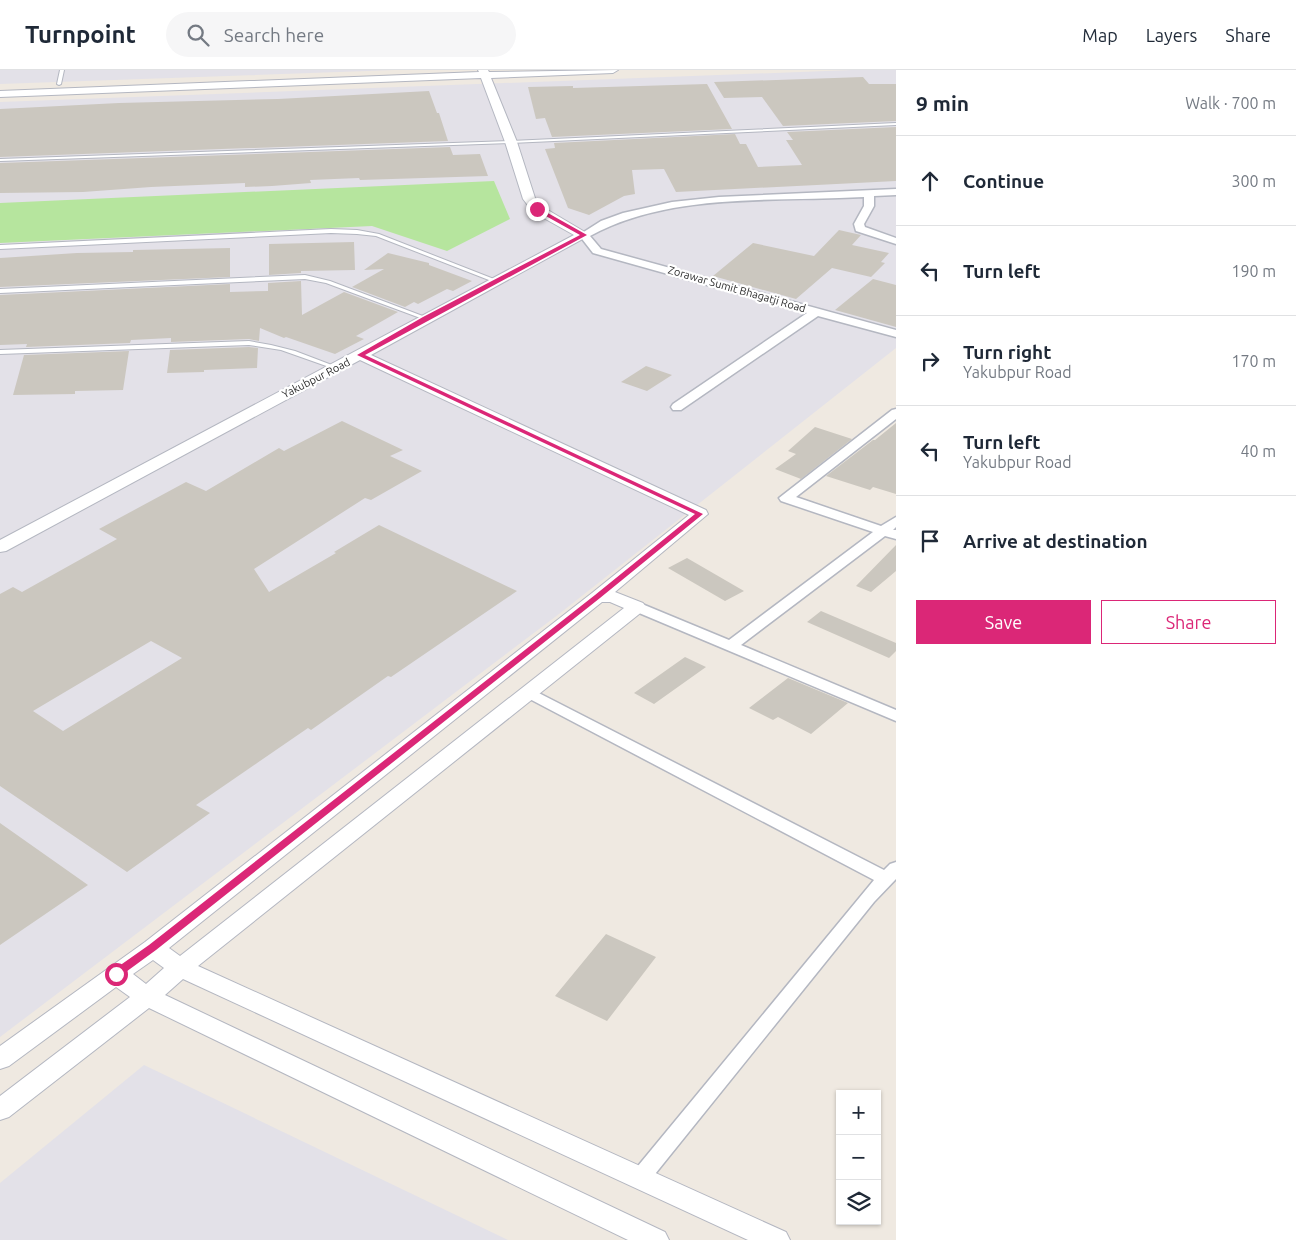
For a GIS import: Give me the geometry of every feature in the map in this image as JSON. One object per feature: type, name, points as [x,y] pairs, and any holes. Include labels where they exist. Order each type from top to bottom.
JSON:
[{"type":"street","points":[[0,86],[447,70]]},
{"type":"street","points":[[0,94],[484,72],[613,70]]},
{"type":"street","points":[[484,72],[511,142],[524,187],[537,209],[584,235],[617,219],[648,209],[683,202],[896,192]]},
{"type":"street","points":[[869,194],[869,206],[859,224],[860,229],[896,241]]},
{"type":"street","name":"Yakubpur Road","points":[[0,547],[334,367],[360,355],[425,318],[584,235]]},
{"type":"street","name":"Zorawar Sumit Bhagatji Road","points":[[584,235],[597,250],[896,334]]},
{"type":"street","points":[[677,406],[816,312]]},
{"type":"street","points":[[0,1059],[153,948],[598,597],[700,514],[360,355]]},
{"type":"street","points":[[890,534],[786,498],[896,414]]},
{"type":"street","points":[[731,646],[890,534],[896,521]]},
{"type":"street","points":[[598,597],[612,597],[896,716]]},
{"type":"street","points":[[0,1110],[147,997],[180,968],[637,607]]},
{"type":"street","points":[[529,692],[891,873],[868,898],[640,1178]]},
{"type":"street","points":[[153,948],[180,968],[776,1240]]},
{"type":"street","points":[[116,974],[147,997],[655,1240]]},
{"type":"lane","points":[[59,84],[62,70]]},
{"type":"lane","points":[[0,160],[511,142],[896,124]]},
{"type":"lane","points":[[0,247],[302,232],[357,232],[377,236],[496,281]]},
{"type":"lane","points":[[0,292],[305,277],[328,282],[425,318]]},
{"type":"lane","points":[[0,352],[249,343],[270,345],[288,350],[334,367]]},
{"type":"shaded area","points":[[0,70],[395,70],[0,84]]},
{"type":"shaded area","points":[[852,70],[896,70],[896,348],[559,614],[0,1037],[0,102]]},
{"type":"shaded area","points":[[144,1065],[508,1240],[0,1240],[0,1183]]},
{"type":"green space","points":[[494,181],[510,219],[447,251],[372,226],[0,243],[0,203]]},
{"type":"building","points":[[863,77],[869,84],[896,84],[896,121],[783,126],[762,97],[724,98],[714,82]]},
{"type":"building","points":[[707,84],[732,129],[552,137],[545,118],[536,119],[528,87],[573,86],[573,88]]},
{"type":"building","points":[[429,91],[437,113],[439,113],[448,141],[0,157],[0,109],[119,103],[278,99]]},
{"type":"building","points":[[896,127],[896,181],[676,192],[664,169],[632,170],[635,194],[624,196],[589,215],[568,208],[545,149],[555,148],[554,143],[735,134],[740,144],[746,144],[758,167],[802,165],[786,140],[793,140],[787,132]]},
{"type":"building","points":[[450,147],[453,155],[480,154],[488,176],[310,180],[311,183],[245,187],[245,183],[83,192],[0,193],[0,163]]},
{"type":"building","points":[[839,230],[861,235],[852,245],[889,253],[881,262],[885,263],[871,277],[832,268],[796,299],[713,276],[753,243],[814,256]]},
{"type":"building","points":[[354,242],[355,270],[301,271],[301,273],[269,275],[269,244]]},
{"type":"building","points":[[230,248],[230,277],[0,287],[0,258],[77,253],[133,252],[133,250]]},
{"type":"building","points":[[388,253],[429,263],[429,265],[472,281],[453,291],[447,289],[418,304],[414,302],[405,307],[352,287],[384,269],[364,270]]},
{"type":"building","points":[[873,279],[896,285],[896,327],[835,310]]},
{"type":"building","points":[[301,281],[302,315],[344,292],[398,312],[356,336],[364,339],[335,354],[286,337],[284,338],[260,328],[259,341],[249,339],[171,342],[171,338],[131,340],[130,343],[26,347],[27,344],[0,345],[0,295],[230,284],[230,292],[268,291],[268,283]]},
{"type":"building","points":[[258,348],[257,368],[167,373],[170,350]]},
{"type":"building","points":[[129,351],[123,390],[75,391],[75,394],[13,395],[24,355]]},
{"type":"building","points":[[646,366],[672,375],[647,391],[621,382]]},
{"type":"building","points":[[342,421],[403,450],[390,456],[422,471],[371,500],[365,498],[254,569],[269,592],[336,553],[334,552],[379,525],[517,591],[391,677],[388,676],[311,730],[308,728],[196,805],[210,813],[127,872],[0,786],[0,594],[13,587],[22,592],[117,539],[99,529],[186,482],[206,491],[279,448],[284,451]],"holes":[[[151,641],[182,658],[63,731],[33,711]]]},
{"type":"building","points":[[896,423],[896,494],[873,487],[870,490],[826,476],[875,440]]},
{"type":"building","points":[[815,427],[852,439],[801,479],[775,469],[796,454],[788,451]]},
{"type":"building","points":[[896,545],[896,571],[871,592],[856,586]]},
{"type":"building","points":[[687,558],[744,591],[725,601],[668,568]]},
{"type":"building","points":[[821,611],[896,643],[896,651],[889,658],[807,622]]},
{"type":"building","points":[[685,657],[706,667],[654,704],[634,693]]},
{"type":"building","points":[[788,678],[848,703],[811,734],[778,717],[773,720],[749,708]]},
{"type":"building","points":[[0,823],[88,885],[0,945]]},
{"type":"building","points":[[606,934],[656,957],[607,1021],[555,996]]},
{"type":"route","points":[[116,974],[153,948],[598,597],[700,514],[360,355],[425,318],[584,235],[537,209]]}]
